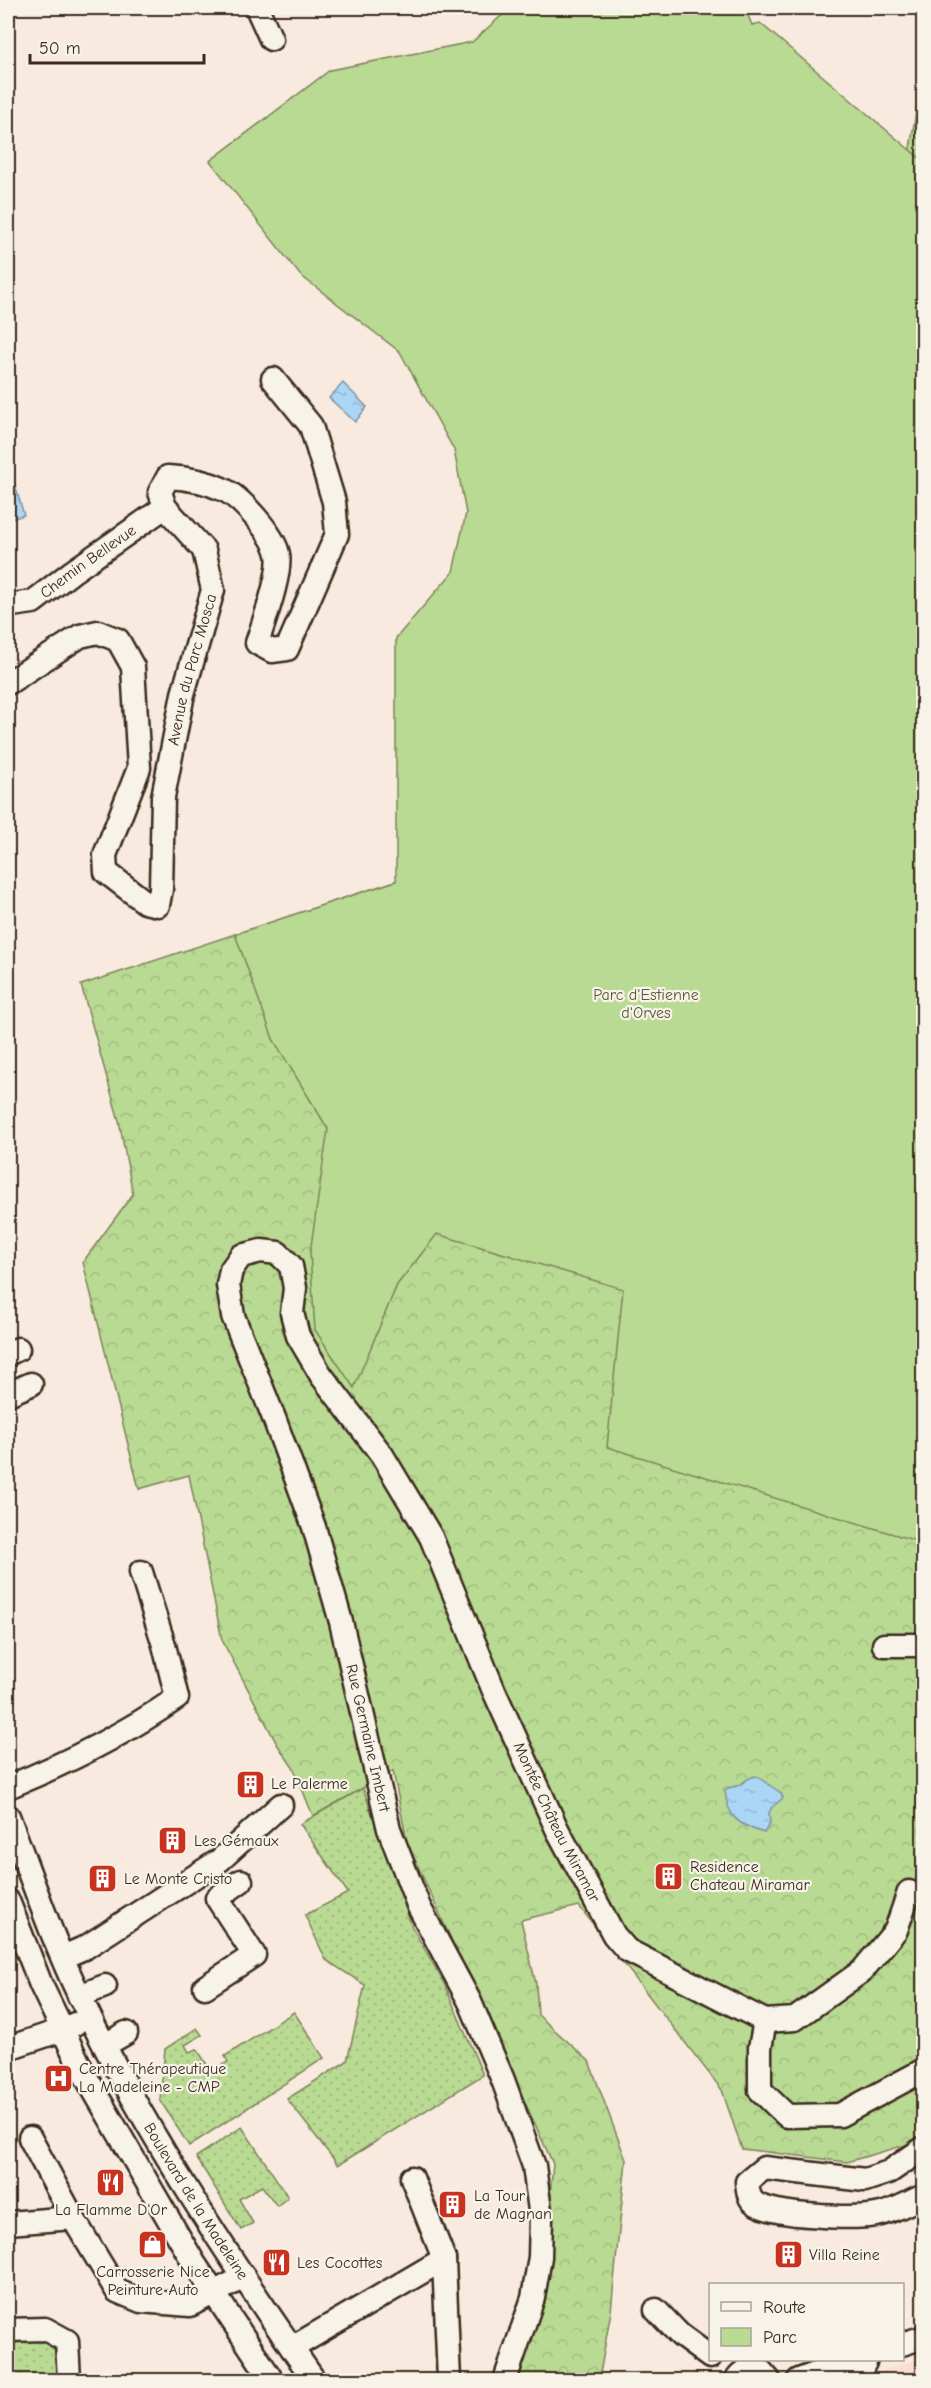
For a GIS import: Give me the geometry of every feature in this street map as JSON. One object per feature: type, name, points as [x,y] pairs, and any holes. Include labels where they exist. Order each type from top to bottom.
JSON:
[{"type":"street","points":[[257,8],[271,39]]},
{"type":"street","points":[[165,507],[160,492],[168,477],[191,478],[224,489],[261,522],[278,554],[274,591],[257,643],[272,651],[287,649],[337,534],[334,502],[311,426],[273,379]]},
{"type":"street","name":"Chemin Bellevue","points":[[8,603],[12,605],[33,602],[165,507]]},
{"type":"street","name":"Avenue du Parc Mosca","points":[[8,683],[81,636],[98,632],[118,640],[133,667],[139,768],[105,855],[106,872],[145,902],[158,904],[161,889],[163,797],[183,694],[213,590],[204,550],[165,507]]},
{"type":"street","name":"Rue Germaine Imbert","points":[[321,1375],[296,1328],[292,1313],[295,1288],[291,1266],[278,1253],[261,1251],[241,1256],[231,1270],[228,1285],[233,1316],[314,1527],[341,1622],[389,1829],[419,1907],[474,2012],[503,2080],[534,2166],[541,2218],[540,2257],[533,2298],[505,2380]]},
{"type":"street","name":"Montée Château Miramar","points":[[321,1375],[382,1455],[431,1537],[494,1691],[557,1829],[614,1935],[627,1950],[765,2021]]},
{"type":"street","points":[[8,1394],[31,1384]]},
{"type":"street","points":[[8,1787],[85,1752],[149,1717],[177,1698],[164,1645],[141,1572]]},
{"type":"street","points":[[884,1645],[924,1645]]},
{"type":"street","points":[[63,1957],[86,1947],[220,1860],[281,1805]]},
{"type":"street","name":"Boulevard de la Madeleine","points":[[8,1816],[79,1996],[105,2045],[221,2245],[314,2380]]},
{"type":"street","points":[[205,1987],[254,1955],[218,1898],[241,1881]]},
{"type":"street","points":[[909,1892],[896,1930],[862,1971],[795,2019],[765,2021],[760,2048],[760,2090],[787,2116],[840,2115],[924,2070]]},
{"type":"street","name":"Boulevard de la Madeleine","points":[[8,1901],[62,2031],[194,2263],[273,2380]]},
{"type":"street","points":[[79,1996],[105,1986]]},
{"type":"street","points":[[8,2048],[62,2031],[90,2016]]},
{"type":"street","points":[[105,2045],[126,2033]]},
{"type":"street","points":[[30,2138],[73,2218],[117,2291],[141,2301],[190,2305],[244,2277]]},
{"type":"street","points":[[924,2148],[889,2172],[865,2180],[764,2168],[747,2182],[748,2193],[754,2202],[765,2208],[819,2216],[877,2215],[924,2196]]},
{"type":"street","points":[[412,2178],[444,2259],[449,2380]]},
{"type":"street","points":[[8,2223],[73,2218]]},
{"type":"street","points":[[292,2348],[444,2259]]},
{"type":"street","points":[[656,2310],[680,2335],[709,2356]]},
{"type":"street","points":[[8,2330],[45,2329],[67,2341],[69,2380]]},
{"type":"street","points":[[904,2344],[924,2337]]},
{"type":"street","points":[[716,2361],[737,2378],[749,2369],[761,2371],[767,2377],[806,2379],[845,2361]]},
{"type":"street","points":[[856,2380],[866,2361]]},
{"type":"shaded area","points":[[923,2357],[923,2380],[856,2380]]},
{"type":"green space","name":"Parc d'Estienne d'Orves","points":[[510,8],[745,8],[752,25],[760,23],[923,161],[923,1543],[607,1447],[623,1289],[437,1234],[397,1285],[354,1388],[315,1330],[310,1253],[328,1129],[273,1039],[235,934],[396,881],[396,638],[453,572],[466,513],[454,450],[400,352],[300,275],[210,161],[330,70],[472,42]]},
{"type":"green space","points":[[923,70],[923,2140],[847,2162],[742,2149],[722,2090],[579,1906],[521,1920],[536,1984],[538,2015],[589,2061],[626,2160],[611,2311],[599,2380],[518,2380],[540,2301],[553,2164],[407,1842],[393,1771],[313,1816],[294,1769],[277,1744],[222,1640],[189,1475],[139,1489],[83,1262],[133,1194],[119,1121],[81,985],[574,822],[898,220]]},
{"type":"green space","points":[[363,1788],[412,1927],[444,1983],[483,2075],[338,2165],[287,2099],[347,2061],[365,1985],[326,1960],[305,1915],[348,1893],[300,1824]]},
{"type":"green space","points":[[294,2012],[324,2058],[189,2146],[160,2100],[165,2049],[197,2028],[202,2035],[185,2045],[189,2052],[197,2049],[211,2071],[228,2062],[225,2056]]},
{"type":"green space","points":[[242,2127],[288,2197],[277,2206],[262,2186],[239,2199],[253,2223],[241,2230],[196,2157]]},
{"type":"green space","points":[[42,2338],[48,2342],[57,2356],[60,2380],[8,2380],[8,2339]]},
{"type":"water","points":[[343,383],[367,407],[355,422],[329,398]]},
{"type":"water","points":[[8,482],[14,482],[24,515],[8,520]]},
{"type":"water","points":[[756,1776],[781,1793],[783,1798],[772,1807],[769,1813],[770,1823],[764,1833],[747,1827],[736,1819],[726,1799],[725,1790]]},
{"type":"place","name":"Le Palerme","points":[[250,1784]]},
{"type":"place","name":"Les Gémaux","points":[[173,1841]]},
{"type":"place","name":"Residence Chateau Miramar","points":[[669,1876]]},
{"type":"place","name":"Le Monte Cristo","points":[[103,1879]]},
{"type":"place","name":"Centre Thérapeutique La Madeleine - CMP","points":[[58,2078]]},
{"type":"place","name":"La Flamme D'Or","points":[[111,2182]]},
{"type":"place","name":"La Tour de Magnan","points":[[453,2205]]},
{"type":"place","name":"Carrosserie Nice Peinture Auto","points":[[153,2244]]},
{"type":"place","name":"Villa Reine","points":[[788,2255]]},
{"type":"place","name":"Les Cocottes","points":[[276,2263]]}]
